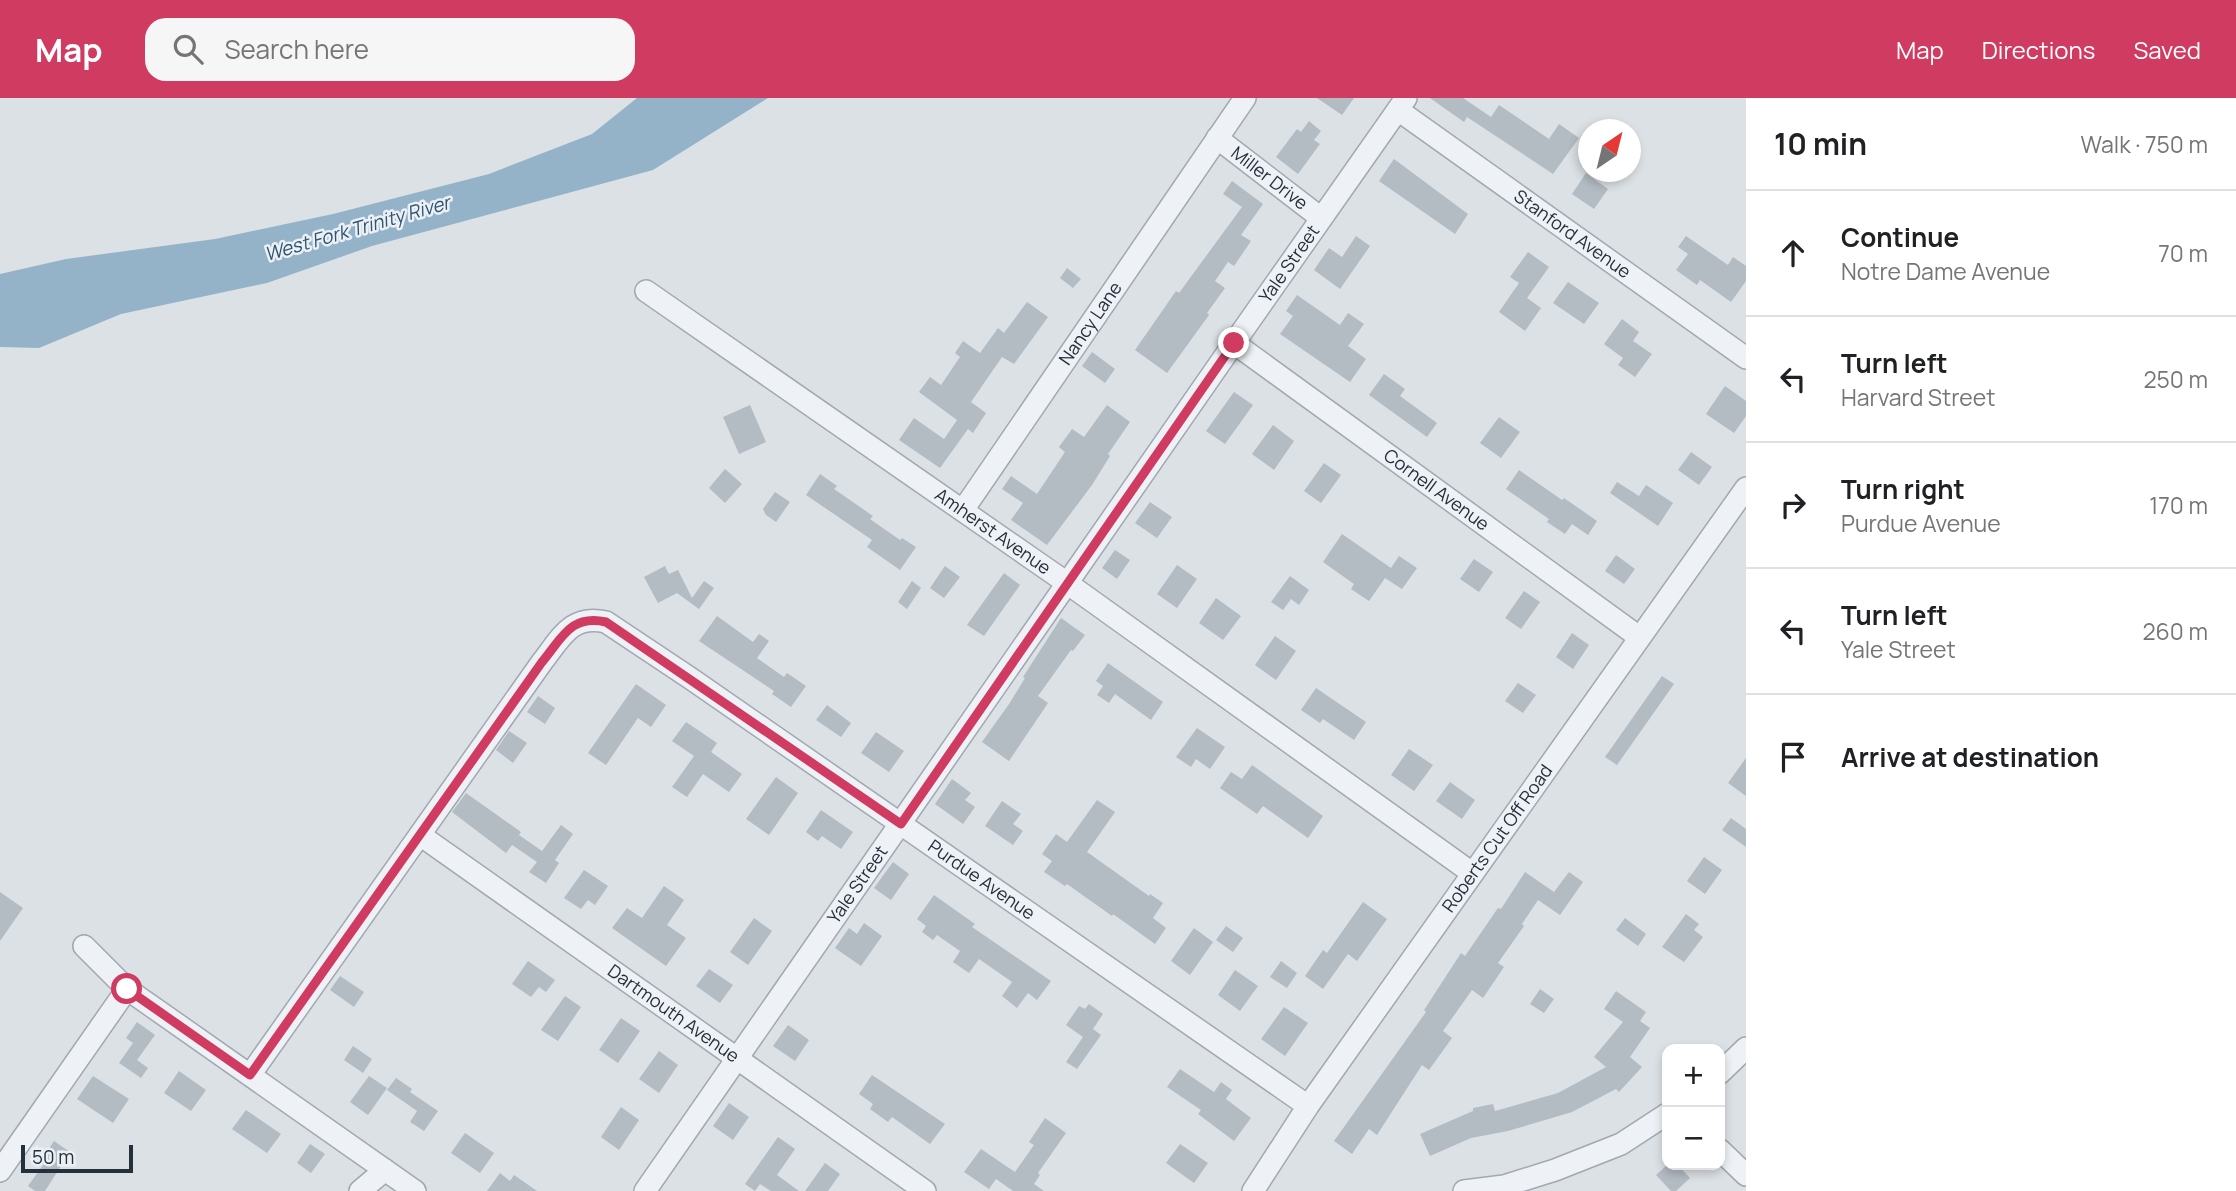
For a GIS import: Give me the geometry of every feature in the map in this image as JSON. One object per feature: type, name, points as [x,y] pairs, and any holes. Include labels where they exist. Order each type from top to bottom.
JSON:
[{"type":"street","name":"Nancy Lane","points":[[963,510],[1245,98]]},
{"type":"street","name":"Yale Street","points":[[645,1191],[735,1058],[1402,104]]},
{"type":"street","name":"Stanford Avenue","points":[[1402,104],[1746,358]]},
{"type":"street","name":"Miller Drive","points":[[1217,138],[1321,218]]},
{"type":"street","name":"Amherst Avenue","points":[[646,291],[1067,583],[1472,873]]},
{"type":"street","name":"Cornell Avenue","points":[[1234,343],[1639,637]]},
{"type":"street","name":"Roberts Cut Off Road","points":[[1253,1191],[1308,1106],[1746,488]]},
{"type":"street","name":"Purdue Avenue","points":[[420,835],[542,662],[572,624],[592,619],[606,622],[1308,1106]]},
{"type":"street","name":"Dartmouth Avenue","points":[[420,835],[925,1191]]},
{"type":"street","points":[[250,1075],[420,835]]},
{"type":"street","points":[[84,946],[127,989],[415,1191]]},
{"type":"street","points":[[0,1171],[127,989]]},
{"type":"street","points":[[1725,1068],[1746,1048]]},
{"type":"street","points":[[1464,1191],[1504,1186],[1555,1170],[1621,1144],[1662,1117]]},
{"type":"street","points":[[1725,1155],[1746,1175]]},
{"type":"street","points":[[360,1191],[385,1170]]},
{"type":"water","name":"West Fork Trinity River","points":[[637,98],[768,98],[653,170],[372,246],[267,283],[121,314],[39,348],[0,347],[0,274],[66,259],[215,239],[333,214],[489,174],[592,134]]},
{"type":"building","points":[[1317,98],[1354,98],[1342,115]]},
{"type":"building","points":[[1430,98],[1463,98],[1491,117],[1499,105],[1549,139],[1559,124],[1578,139],[1553,174],[1467,117],[1464,122]]},
{"type":"building","points":[[1309,121],[1321,131],[1314,140],[1320,144],[1298,174],[1276,157],[1297,129],[1301,132]]},
{"type":"building","points":[[1394,159],[1468,214],[1455,234],[1379,181]]},
{"type":"building","points":[[1232,181],[1263,204],[1241,235],[1251,241],[1234,266],[1228,262],[1215,281],[1225,288],[1167,373],[1135,350],[1176,291],[1179,293],[1242,207],[1223,194]]},
{"type":"building","points":[[1580,182],[1598,182],[1608,189],[1594,209],[1572,194]]},
{"type":"building","points":[[1356,236],[1370,246],[1340,289],[1314,270],[1329,248],[1342,257]]},
{"type":"building","points":[[1686,236],[1728,265],[1733,257],[1746,266],[1746,281],[1731,302],[1700,280],[1697,285],[1676,270],[1688,254],[1678,247]]},
{"type":"building","points":[[1528,252],[1549,267],[1527,298],[1541,308],[1525,331],[1499,312],[1519,283],[1510,277]]},
{"type":"building","points":[[1067,268],[1081,279],[1073,288],[1060,278]]},
{"type":"building","points":[[1568,282],[1599,303],[1584,324],[1553,303]]},
{"type":"building","points":[[1297,295],[1340,325],[1348,313],[1364,324],[1348,346],[1366,359],[1350,382],[1280,334],[1293,316],[1286,311]]},
{"type":"building","points":[[1027,302],[1048,317],[1014,364],[1002,357],[971,402],[986,413],[973,433],[968,429],[940,468],[899,440],[914,418],[944,439],[957,420],[919,392],[930,377],[941,385],[960,357],[955,353],[963,341],[980,353],[998,328],[1004,333]]},
{"type":"building","points":[[1622,319],[1639,332],[1633,341],[1652,354],[1635,377],[1618,365],[1623,358],[1604,344]]},
{"type":"building","points":[[1092,352],[1115,369],[1105,383],[1082,366]]},
{"type":"building","points":[[1384,374],[1405,389],[1400,396],[1437,423],[1427,437],[1369,395]]},
{"type":"building","points":[[1725,386],[1746,401],[1746,416],[1734,433],[1706,414]]},
{"type":"building","points":[[1234,392],[1253,405],[1225,444],[1206,431]]},
{"type":"building","points":[[750,405],[766,442],[739,454],[723,417]]},
{"type":"building","points":[[1107,405],[1130,422],[1108,454],[1110,456],[1092,485],[1047,545],[1011,520],[1023,503],[1002,489],[1011,476],[1037,494],[1065,452],[1059,447],[1072,429],[1084,437]]},
{"type":"building","points":[[1499,417],[1520,432],[1501,458],[1480,443]]},
{"type":"building","points":[[1273,425],[1294,441],[1274,470],[1252,454]]},
{"type":"building","points":[[1691,452],[1712,467],[1699,485],[1678,470]]},
{"type":"building","points":[[1324,463],[1341,475],[1321,503],[1304,491]]},
{"type":"building","points":[[725,469],[742,484],[725,503],[709,488]]},
{"type":"building","points":[[1519,470],[1597,521],[1588,535],[1572,524],[1565,534],[1547,522],[1549,519],[1506,489]]},
{"type":"building","points":[[820,474],[837,486],[834,489],[873,516],[870,519],[900,540],[902,538],[916,547],[900,570],[867,547],[872,540],[806,495]]},
{"type":"building","points":[[1617,482],[1639,496],[1646,485],[1673,503],[1658,526],[1610,493]]},
{"type":"building","points":[[775,492],[790,502],[776,522],[766,515],[763,509]]},
{"type":"building","points":[[1150,502],[1172,517],[1157,538],[1135,523]]},
{"type":"building","points":[[1342,534],[1391,568],[1399,556],[1417,568],[1402,589],[1385,578],[1369,601],[1351,589],[1354,584],[1323,562]]},
{"type":"building","points":[[1115,550],[1130,560],[1117,579],[1102,568]]},
{"type":"building","points":[[1616,555],[1635,569],[1624,584],[1605,571]]},
{"type":"building","points":[[1474,559],[1493,572],[1479,592],[1460,579]]},
{"type":"building","points":[[1177,565],[1197,579],[1177,608],[1157,594]]},
{"type":"building","points":[[665,566],[669,574],[678,570],[692,598],[704,581],[714,588],[699,609],[677,593],[658,603],[644,577]]},
{"type":"building","points":[[945,566],[960,577],[944,598],[930,588]]},
{"type":"building","points":[[1004,573],[1020,585],[984,636],[967,625]]},
{"type":"building","points":[[1290,576],[1309,590],[1299,605],[1291,599],[1283,610],[1271,602]]},
{"type":"building","points":[[912,581],[921,588],[907,609],[898,602]]},
{"type":"building","points":[[1524,591],[1540,602],[1521,629],[1505,618]]},
{"type":"building","points":[[1216,598],[1241,616],[1223,640],[1199,623]]},
{"type":"building","points":[[717,616],[753,642],[759,634],[769,641],[757,658],[784,677],[787,673],[806,686],[791,707],[772,694],[774,691],[699,641]]},
{"type":"building","points":[[1061,618],[1085,635],[1038,696],[1048,703],[1009,761],[982,742],[1009,704]]},
{"type":"building","points":[[1572,633],[1589,645],[1573,669],[1556,657]]},
{"type":"building","points":[[1275,636],[1296,651],[1276,680],[1255,665]]},
{"type":"building","points":[[1108,663],[1163,702],[1151,720],[1115,694],[1109,703],[1097,695],[1103,686],[1096,681]]},
{"type":"building","points":[[1662,676],[1674,684],[1617,765],[1605,757]]},
{"type":"building","points":[[1518,683],[1536,695],[1523,713],[1505,701]]},
{"type":"building","points":[[636,684],[666,705],[651,727],[638,718],[606,765],[588,753]]},
{"type":"building","points":[[1316,688],[1366,722],[1354,740],[1323,719],[1320,723],[1301,710]]},
{"type":"building","points":[[538,696],[555,708],[545,724],[527,712]]},
{"type":"building","points":[[827,705],[851,723],[841,737],[816,720]]},
{"type":"building","points":[[686,722],[717,743],[711,752],[742,774],[729,792],[703,774],[687,797],[672,787],[694,756],[672,741]]},
{"type":"building","points":[[1197,728],[1225,747],[1210,769],[1196,759],[1191,767],[1176,757]]},
{"type":"building","points":[[509,731],[527,743],[513,763],[496,750]]},
{"type":"building","points":[[876,732],[904,751],[889,772],[861,753]]},
{"type":"building","points":[[1409,749],[1433,765],[1414,791],[1391,775]]},
{"type":"building","points":[[1746,758],[1746,796],[1728,783]]},
{"type":"building","points":[[1252,765],[1323,816],[1308,838],[1263,806],[1257,814],[1220,788],[1231,772],[1242,779]]},
{"type":"building","points":[[776,777],[798,793],[769,835],[746,819]]},
{"type":"building","points":[[952,779],[971,793],[965,800],[975,807],[963,824],[935,804]]},
{"type":"building","points":[[1450,782],[1475,800],[1462,819],[1436,801]]},
{"type":"building","points":[[466,793],[521,832],[519,835],[542,851],[561,825],[573,834],[555,860],[559,863],[546,883],[529,872],[537,862],[512,845],[506,853],[452,812]]},
{"type":"building","points":[[1097,800],[1115,812],[1087,852],[1163,903],[1153,918],[1166,928],[1155,944],[1067,884],[1065,886],[1044,872],[1052,861],[1042,854],[1056,834],[1067,842]]},
{"type":"building","points":[[1002,801],[1021,814],[1013,824],[1023,831],[1013,845],[985,826]]},
{"type":"building","points":[[821,810],[853,832],[841,849],[822,836],[818,841],[806,832]]},
{"type":"building","points":[[1731,818],[1746,829],[1746,847],[1722,830]]},
{"type":"building","points":[[1704,857],[1722,870],[1705,894],[1687,881]]},
{"type":"building","points":[[893,862],[909,874],[891,900],[874,888]]},
{"type":"building","points":[[584,870],[608,886],[595,905],[588,900],[581,909],[564,898]]},
{"type":"building","points":[[1525,872],[1554,892],[1569,872],[1583,882],[1560,915],[1538,900],[1522,924],[1524,926],[1498,963],[1504,967],[1483,998],[1472,990],[1443,1031],[1452,1038],[1429,1070],[1422,1065],[1377,1135],[1369,1129],[1352,1154],[1334,1141],[1426,1012],[1424,1010],[1461,953],[1465,956]]},
{"type":"building","points":[[664,886],[684,900],[667,925],[686,938],[666,966],[612,928],[627,908],[642,918]]},
{"type":"building","points":[[0,892],[23,908],[0,941]]},
{"type":"building","points":[[934,895],[975,924],[972,927],[1051,981],[1037,1000],[1028,993],[1017,1008],[1002,996],[1012,982],[979,959],[969,973],[953,962],[960,951],[937,935],[933,940],[922,932],[926,926],[917,919]]},
{"type":"building","points":[[1363,902],[1387,919],[1357,961],[1348,954],[1323,989],[1305,976],[1323,950],[1327,953]]},
{"type":"building","points":[[1686,914],[1699,924],[1694,930],[1703,937],[1684,962],[1662,947]]},
{"type":"building","points":[[754,918],[772,931],[748,965],[730,952]]},
{"type":"building","points":[[1625,918],[1646,934],[1638,946],[1616,930]]},
{"type":"building","points":[[864,923],[882,936],[861,966],[835,948],[849,928],[857,934]]},
{"type":"building","points":[[1226,926],[1243,938],[1233,952],[1216,940]]},
{"type":"building","points":[[1194,928],[1213,942],[1190,975],[1171,961]]},
{"type":"building","points":[[528,961],[555,980],[546,992],[539,987],[531,997],[512,984]]},
{"type":"building","points":[[1281,961],[1297,973],[1287,988],[1270,977]]},
{"type":"building","points":[[709,969],[733,985],[720,1003],[696,986]]},
{"type":"building","points":[[1235,970],[1258,986],[1240,1011],[1218,995]]},
{"type":"building","points":[[340,976],[364,992],[354,1007],[330,990]]},
{"type":"building","points":[[1540,989],[1554,999],[1544,1013],[1530,1004]]},
{"type":"building","points":[[1616,991],[1646,1012],[1640,1021],[1650,1028],[1630,1057],[1642,1067],[1619,1092],[1616,1089],[1572,1112],[1508,1131],[1471,1138],[1430,1156],[1420,1134],[1473,1111],[1473,1108],[1493,1104],[1495,1111],[1558,1093],[1606,1067],[1594,1057],[1623,1022],[1604,1009]]},
{"type":"building","points":[[565,996],[581,1007],[558,1041],[541,1030]]},
{"type":"building","points":[[1089,1004],[1103,1014],[1093,1029],[1101,1035],[1077,1069],[1066,1062],[1083,1037],[1066,1025],[1079,1006],[1085,1009]]},
{"type":"building","points":[[1284,1007],[1308,1023],[1285,1056],[1261,1039]]},
{"type":"building","points":[[621,1018],[640,1031],[618,1063],[599,1050]]},
{"type":"building","points":[[137,1022],[155,1035],[137,1060],[148,1068],[141,1078],[119,1063],[133,1043],[126,1038]]},
{"type":"building","points":[[788,1025],[809,1040],[795,1061],[773,1046]]},
{"type":"building","points":[[353,1046],[372,1059],[363,1073],[344,1060]]},
{"type":"building","points":[[659,1051],[678,1065],[659,1093],[639,1079]]},
{"type":"building","points":[[1180,1069],[1214,1092],[1221,1082],[1232,1090],[1226,1099],[1251,1118],[1234,1141],[1198,1114],[1201,1110],[1167,1087]]},
{"type":"building","points":[[179,1071],[206,1090],[191,1111],[164,1093]]},
{"type":"building","points":[[872,1075],[945,1124],[930,1144],[892,1117],[888,1122],[870,1109],[873,1104],[859,1094]]},
{"type":"building","points":[[93,1076],[129,1099],[113,1123],[77,1099]]},
{"type":"building","points":[[369,1076],[387,1088],[368,1115],[350,1102]]},
{"type":"building","points":[[396,1078],[412,1089],[410,1092],[438,1111],[424,1131],[410,1122],[417,1111],[387,1090]]},
{"type":"building","points":[[729,1103],[749,1117],[733,1140],[713,1126]]},
{"type":"building","points":[[621,1107],[639,1120],[619,1150],[601,1137]]},
{"type":"building","points":[[246,1110],[281,1134],[267,1153],[232,1129]]},
{"type":"building","points":[[1045,1118],[1066,1133],[1038,1173],[1040,1175],[1034,1184],[1044,1191],[1013,1191],[996,1179],[989,1189],[964,1172],[981,1149],[1015,1172],[1034,1145],[1029,1142]]},
{"type":"building","points":[[465,1133],[494,1153],[480,1173],[451,1153]]},
{"type":"building","points":[[778,1137],[795,1149],[777,1175],[799,1191],[771,1191],[760,1184],[755,1191],[745,1184]]},
{"type":"building","points":[[54,1141],[70,1152],[45,1191],[35,1191],[28,1186],[48,1158],[44,1156]]},
{"type":"building","points":[[310,1144],[325,1154],[311,1173],[297,1163]]},
{"type":"building","points":[[1180,1144],[1208,1163],[1194,1183],[1166,1163]]},
{"type":"building","points":[[825,1163],[840,1174],[828,1191],[805,1191]]},
{"type":"building","points":[[1662,1170],[1683,1170],[1690,1178],[1676,1191],[1671,1191],[1656,1175]]},
{"type":"building","points":[[500,1173],[510,1181],[514,1175],[537,1191],[487,1191]]},
{"type":"route","points":[[127,989],[250,1075],[542,662],[572,624],[582,621],[592,619],[606,622],[901,824],[1234,343]]}]
